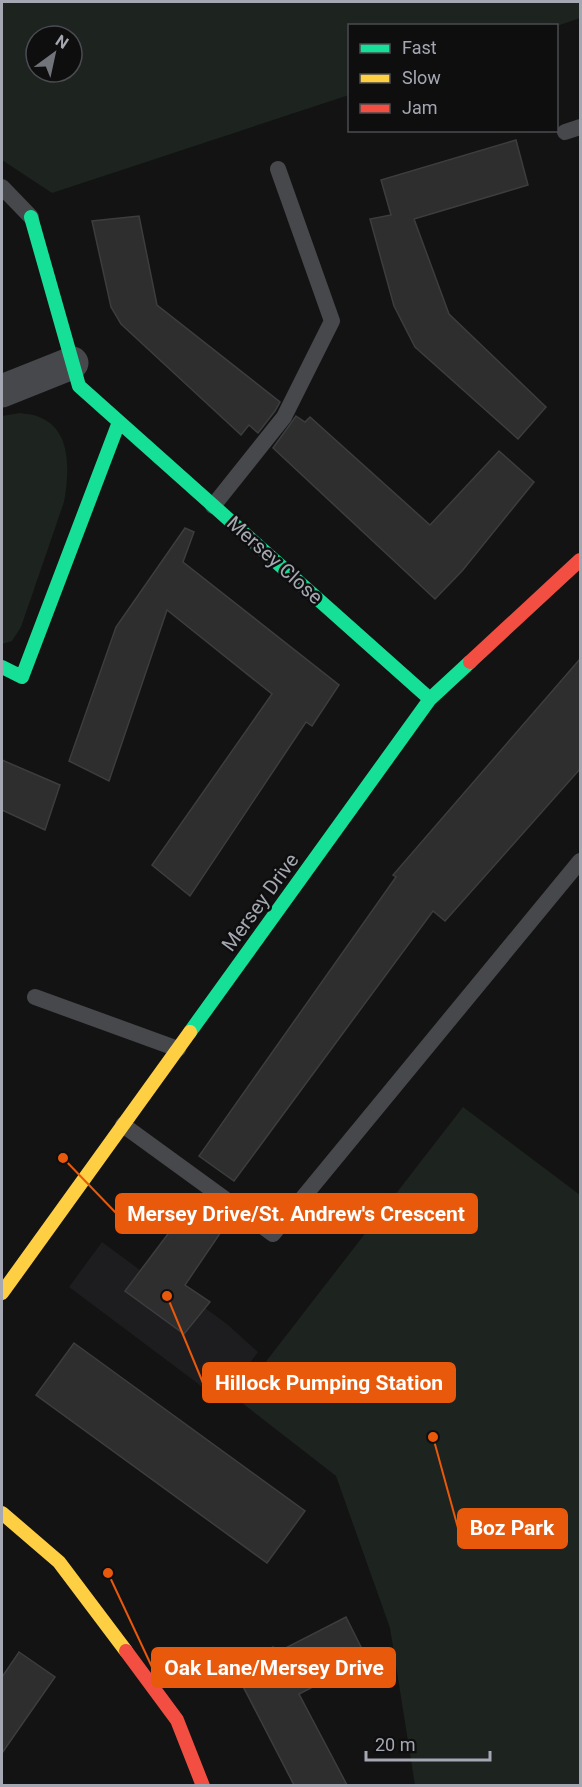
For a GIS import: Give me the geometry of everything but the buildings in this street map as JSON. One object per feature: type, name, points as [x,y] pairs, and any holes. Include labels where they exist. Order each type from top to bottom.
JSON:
[{"type":"street","name":"Mersey Close","points":[[31,217],[79,386],[430,699]]},
{"type":"street","points":[[2,391],[72,363]]},
{"type":"street","points":[[2,668],[22,677],[119,422]]},
{"type":"street","name":"Mersey Drive","points":[[2,1293],[430,699],[580,560]]},
{"type":"street","points":[[2,1513],[59,1562],[177,1720],[204,1785]]},
{"type":"lane","points":[[213,506],[284,417],[333,321],[278,169]]},
{"type":"lane","points":[[2,187],[31,217]]},
{"type":"lane","points":[[123,1125],[273,1234],[580,861]]},
{"type":"lane","points":[[36,997],[178,1048]]},
{"type":"shaded area","points":[[2,2],[580,2],[580,18],[558,26],[348,24],[348,95],[52,193],[2,160]]},
{"type":"shaded area","points":[[20,413],[39,417],[50,423],[58,432],[66,454],[67,478],[64,502],[21,627],[12,641],[2,644],[2,416]]},
{"type":"shaded area","points":[[463,1107],[580,1195],[580,1785],[415,1785],[390,1628],[336,1476],[237,1399]]},
{"type":"shaded area","points":[[102,1242],[140,1270],[148,1260],[209,1302],[205,1308],[258,1352],[221,1401],[69,1287]]},
{"type":"traffic: fast","points":[[31,217],[79,386],[430,699]]},
{"type":"traffic: fast","points":[[2,667],[22,677],[119,422]]},
{"type":"traffic: fast","points":[[190,1032],[430,699],[470,662]]},
{"type":"traffic: slow","points":[[2,1293],[190,1032]]},
{"type":"traffic: slow","points":[[2,1513],[59,1562],[126,1651]]},
{"type":"traffic: jam","points":[[470,662],[580,560]]},
{"type":"traffic: jam","points":[[126,1651],[177,1720],[203,1786]]},
{"type":"place","name":"Mersey Drive/St. Andrew's Crescent","points":[[63,1158]]},
{"type":"place","name":"Hillock Pumping Station","points":[[167,1296]]},
{"type":"place","name":"Boz Park","points":[[433,1437]]},
{"type":"place","name":"Oak Lane/Mersey Drive","points":[[108,1573]]}]
